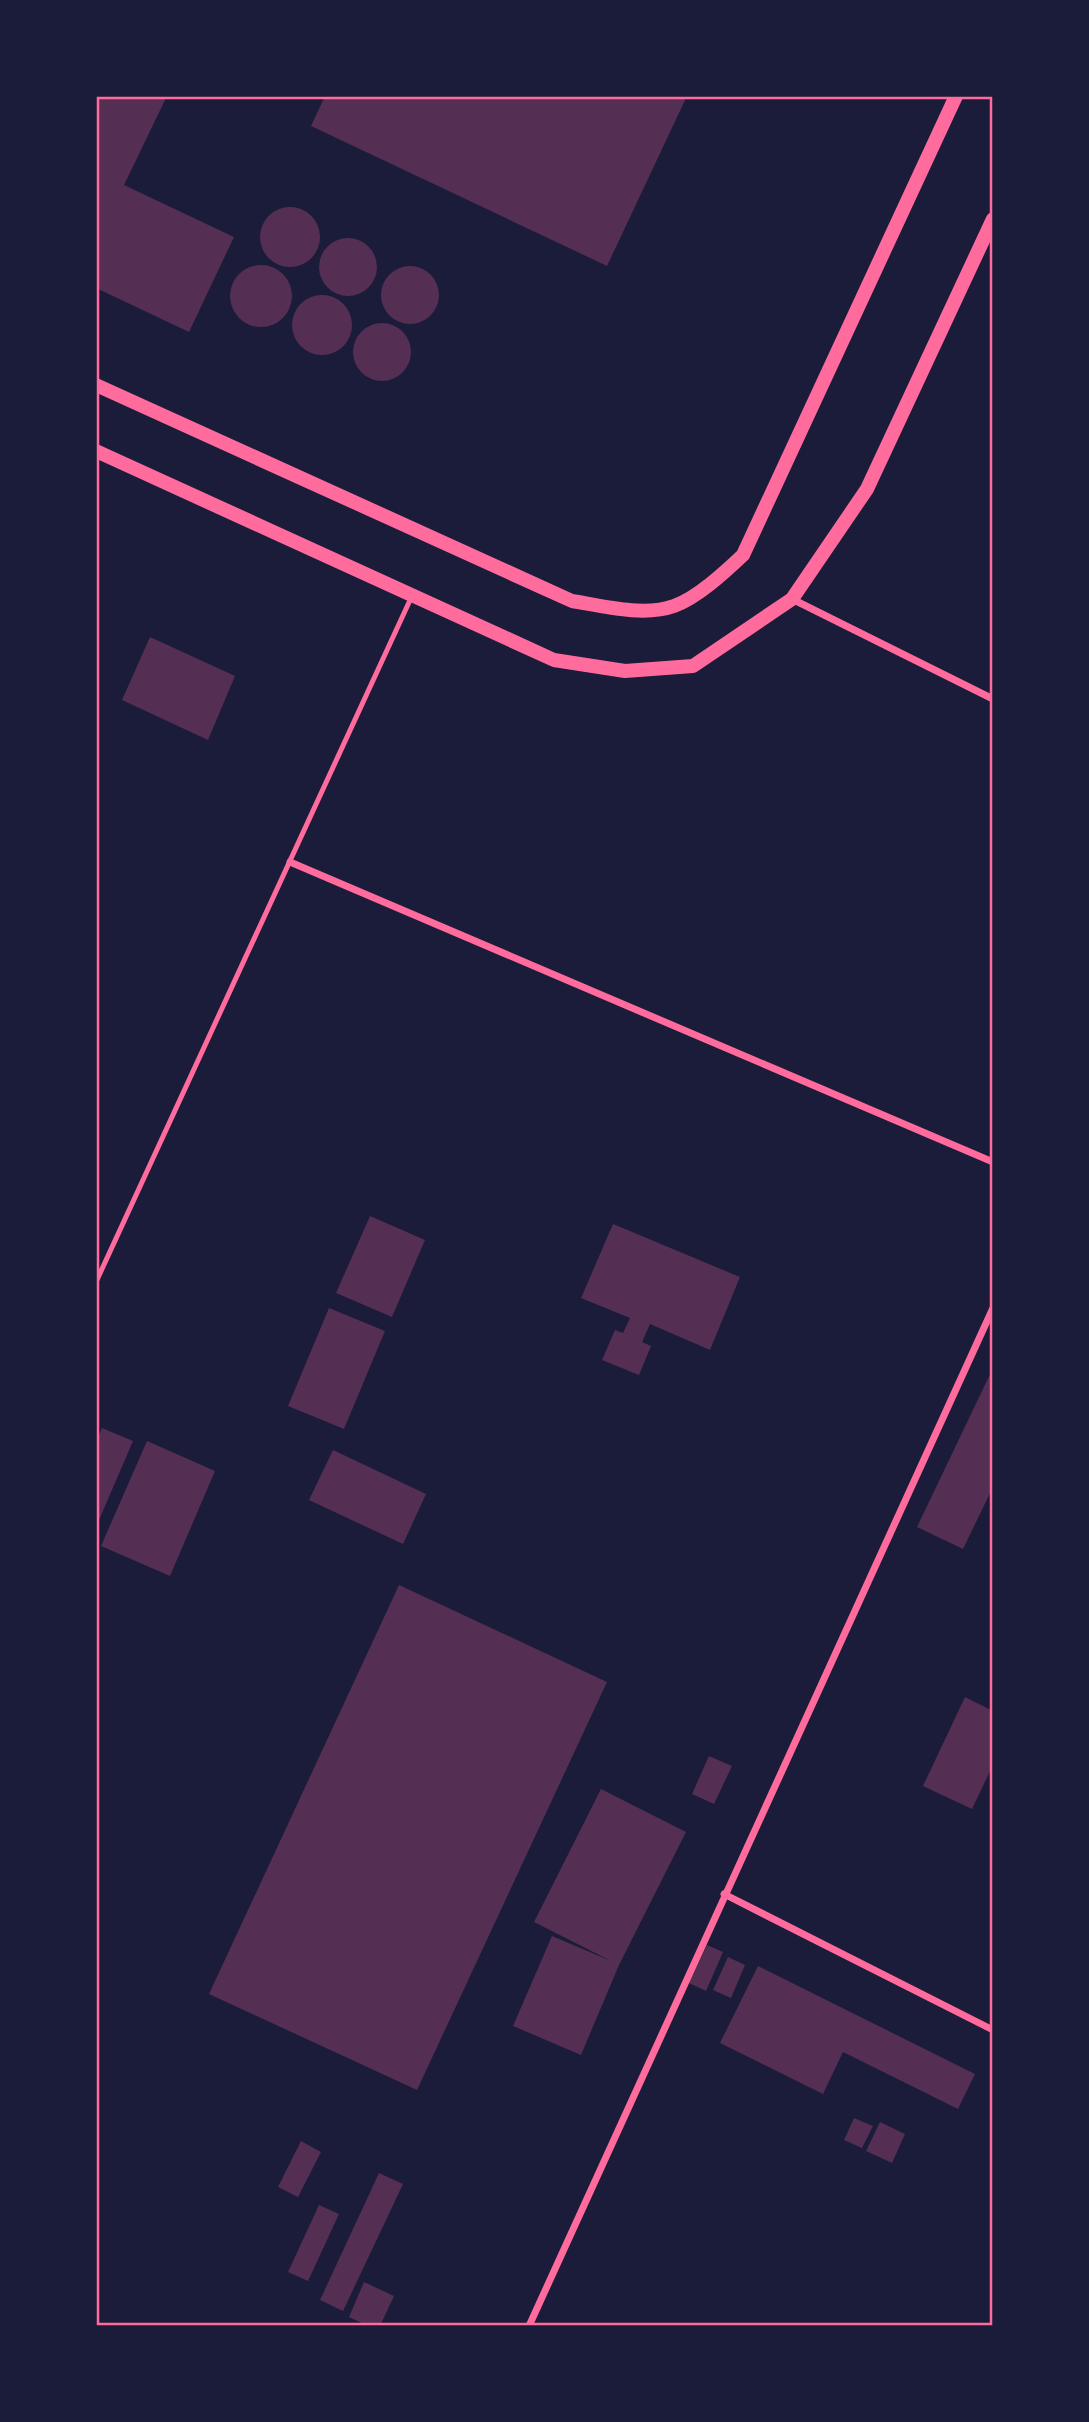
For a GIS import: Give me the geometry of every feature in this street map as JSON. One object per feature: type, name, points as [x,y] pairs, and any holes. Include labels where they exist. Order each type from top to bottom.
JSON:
[{"type":"main road","points":[[96,385],[572,601],[627,611],[674,606],[720,576],[743,555],[956,96]]},
{"type":"main road","points":[[96,451],[554,660],[625,671],[693,666],[792,599],[867,489],[993,219]]},
{"type":"street","points":[[792,599],[993,699]]},
{"type":"street","points":[[290,862],[993,1162]]},
{"type":"street","points":[[529,2326],[723,1894],[993,1308]]},
{"type":"street","points":[[723,1894],[993,2029]]},
{"type":"lane","points":[[96,1282],[412,595]]},
{"type":"building","points":[[96,96],[167,96],[124,185],[234,237],[189,332],[96,288]]},
{"type":"building","points":[[325,96],[687,96],[607,266],[311,126]]},
{"type":"building","points":[[290,207],[307,212],[315,220],[320,237],[315,254],[307,262],[290,267],[273,262],[265,254],[260,237],[265,220],[273,212]]},
{"type":"building","points":[[342,238],[354,238],[369,246],[377,261],[377,273],[369,288],[354,296],[342,296],[327,288],[319,273],[319,261],[327,246]]},
{"type":"building","points":[[261,265],[283,274],[292,296],[283,318],[261,327],[239,318],[230,296],[239,274]]},
{"type":"building","points":[[404,266],[416,266],[431,274],[439,289],[439,301],[431,316],[416,324],[404,324],[389,316],[381,301],[381,289],[389,274]]},
{"type":"building","points":[[322,295],[339,300],[347,308],[352,325],[347,342],[339,350],[322,355],[305,350],[297,342],[292,325],[297,308],[305,300]]},
{"type":"building","points":[[376,323],[388,323],[403,331],[411,346],[411,358],[403,373],[388,381],[376,381],[361,373],[353,358],[353,346],[361,331]]},
{"type":"building","points":[[150,637],[235,676],[208,740],[122,700]]},
{"type":"building","points":[[370,1216],[425,1240],[392,1317],[336,1293]]},
{"type":"building","points":[[613,1224],[740,1277],[710,1350],[650,1324],[642,1342],[651,1346],[639,1375],[602,1360],[615,1330],[623,1333],[630,1318],[581,1298]]},
{"type":"building","points":[[329,1308],[385,1331],[344,1429],[288,1406]]},
{"type":"building","points":[[993,1368],[993,1487],[963,1549],[917,1527]]},
{"type":"building","points":[[102,1428],[133,1441],[96,1527],[96,1442]]},
{"type":"building","points":[[147,1441],[215,1471],[170,1576],[101,1546]]},
{"type":"building","points":[[333,1450],[426,1494],[403,1544],[309,1500]]},
{"type":"building","points":[[399,1585],[607,1682],[417,2090],[209,1994]]},
{"type":"building","points":[[965,1697],[993,1711],[993,1765],[972,1809],[923,1786]]},
{"type":"building","points":[[709,1756],[732,1766],[714,1804],[692,1794]]},
{"type":"building","points":[[601,1789],[686,1832],[619,1965],[581,2055],[513,2026],[552,1936],[611,1961],[534,1922]]},
{"type":"building","points":[[707,1945],[723,1952],[706,1991],[689,1983]]},
{"type":"building","points":[[728,1957],[745,1965],[731,1998],[713,1990]]},
{"type":"building","points":[[758,1966],[975,2074],[958,2109],[843,2052],[823,2094],[720,2043]]},
{"type":"building","points":[[854,2118],[873,2126],[862,2148],[844,2140]]},
{"type":"building","points":[[880,2122],[905,2134],[892,2163],[866,2151]]},
{"type":"building","points":[[301,2141],[321,2152],[298,2197],[278,2187]]},
{"type":"building","points":[[379,2173],[403,2184],[343,2311],[320,2300]]},
{"type":"building","points":[[319,2205],[339,2214],[308,2281],[288,2272]]},
{"type":"building","points":[[364,2282],[394,2296],[380,2326],[368,2326],[349,2317]]}]
